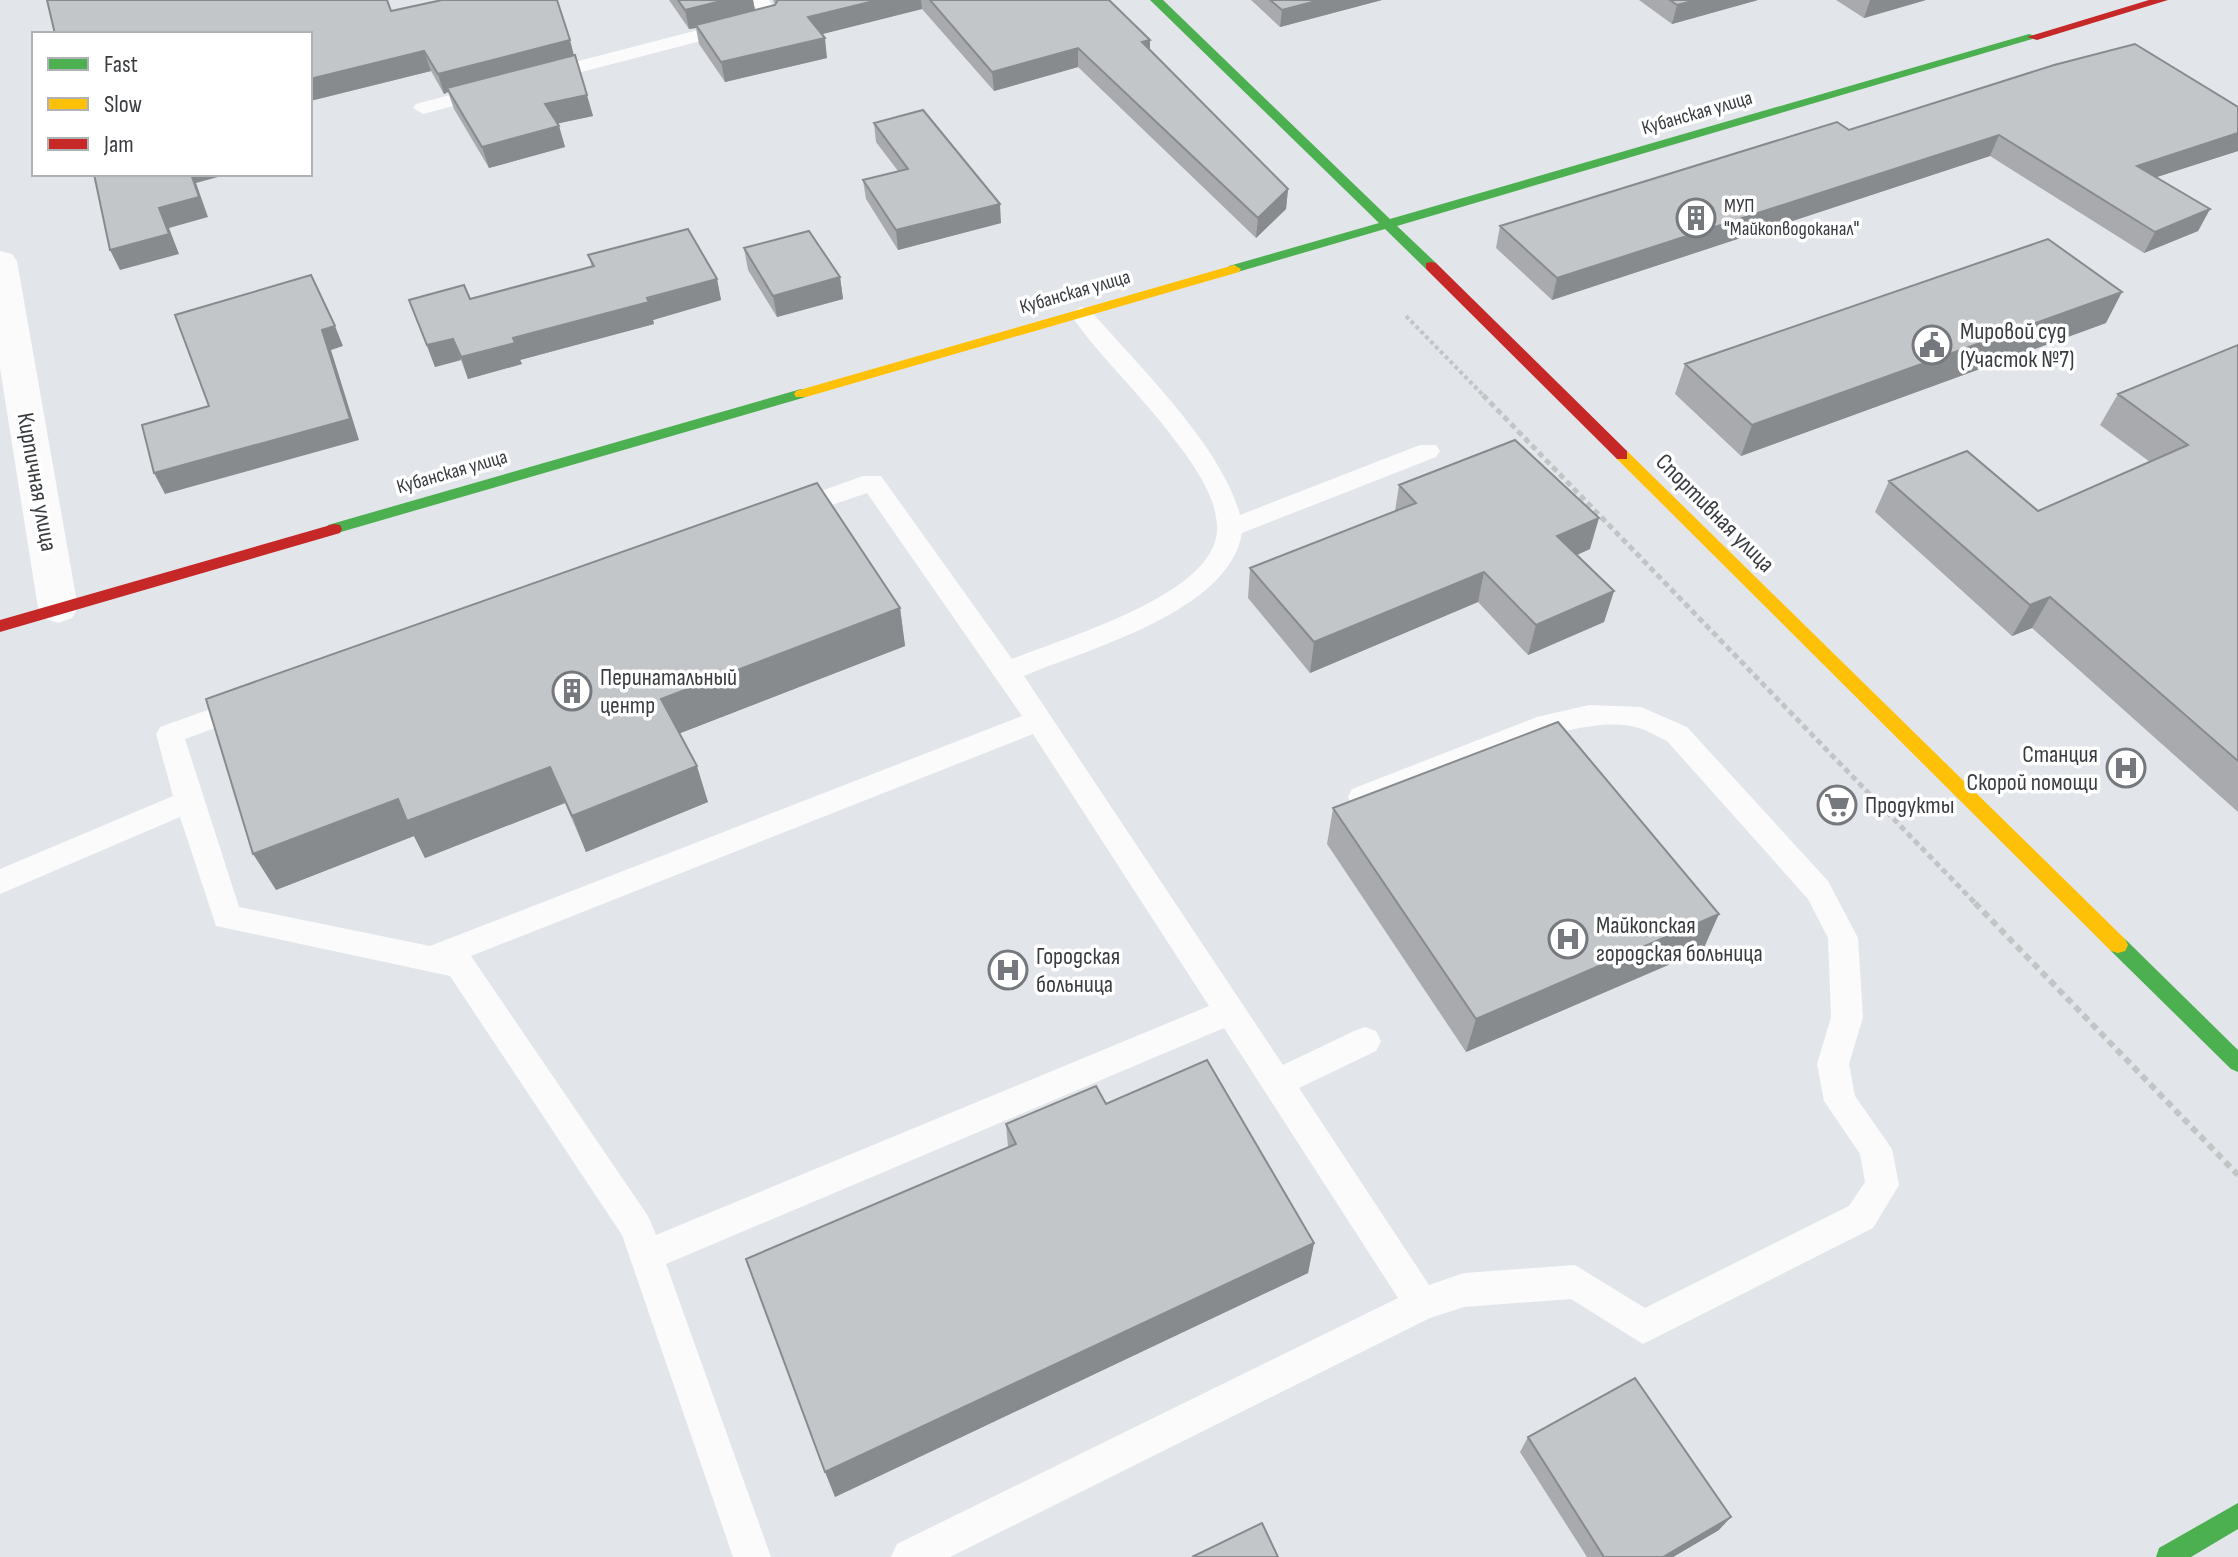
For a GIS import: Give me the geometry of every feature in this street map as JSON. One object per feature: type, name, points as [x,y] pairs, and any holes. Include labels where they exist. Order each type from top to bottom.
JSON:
[{"type":"street","name":"Спортивная улица","points":[[1156,0],[2238,1063]]},
{"type":"street","name":"Кубанская улица","points":[[0,626],[2162,0]]},
{"type":"street","name":"Кирпичная улица","points":[[0,261],[58,608]]},
{"type":"street","points":[[2168,1557],[2238,1515]]},
{"type":"lane","points":[[423,108],[771,17],[760,0]]},
{"type":"lane","points":[[1007,672],[1171,602],[1196,585],[1216,564],[1226,547],[1231,528],[1227,509],[1205,465],[1081,314]]},
{"type":"lane","points":[[1231,528],[1428,451]]},
{"type":"lane","points":[[768,520],[872,482],[1040,720],[1422,1304]]},
{"type":"lane","points":[[275,696],[170,734],[227,917],[460,965],[636,1227],[752,1557]]},
{"type":"lane","points":[[910,1557],[1422,1304],[1464,1290],[1575,1282],[1643,1327],[1861,1217],[1882,1185],[1876,1149],[1840,1101],[1833,1064],[1847,1017],[1843,938],[1818,890],[1677,734],[1641,717],[1589,715],[1547,724],[1335,808]]},
{"type":"lane","points":[[431,960],[1040,720]]},
{"type":"lane","points":[[0,882],[189,801]]},
{"type":"lane","points":[[646,1256],[1231,1011]]},
{"type":"lane","points":[[1278,1083],[1365,1041]]},
{"type":"path","points":[[1405,315],[2238,1175]]},
{"type":"building","points":[[47,0],[387,0],[391,11],[442,0],[557,0],[570,40],[438,74],[424,51],[312,79],[312,32],[55,32]]},
{"type":"building","points":[[678,0],[725,0],[685,10]]},
{"type":"building","points":[[778,0],[878,0],[808,17],[825,38],[721,62],[696,25],[775,5]]},
{"type":"building","points":[[930,0],[1109,0],[1150,40],[1142,42],[1288,189],[1258,218],[1078,48],[992,72]]},
{"type":"building","points":[[1270,0],[1320,0],[1282,10]]},
{"type":"building","points":[[1670,0],[1696,0],[1677,5]]},
{"type":"building","points":[[2135,44],[2238,107],[2238,133],[2137,166],[2210,209],[2155,232],[1999,135],[1557,278],[1500,226],[1837,122],[1849,130],[2054,65]]},
{"type":"building","points":[[575,55],[587,95],[545,104],[559,126],[482,147],[447,88]]},
{"type":"building","points":[[923,110],[1000,204],[896,230],[863,180],[908,169],[874,123]]},
{"type":"building","points":[[94,176],[192,176],[199,197],[159,208],[169,234],[110,250]]},
{"type":"building","points":[[688,229],[717,279],[647,298],[649,302],[513,338],[515,343],[461,357],[453,339],[427,345],[409,300],[464,285],[470,299],[594,266],[588,255]]},
{"type":"building","points":[[809,231],[840,277],[773,296],[744,248]]},
{"type":"building","name":"Мировой суд (Участок №7)","points":[[2048,239],[2122,292],[1752,425],[1685,364]]},
{"type":"building","points":[[311,275],[335,326],[322,330],[350,419],[154,473],[142,425],[209,406],[175,315]]},
{"type":"building","points":[[2238,345],[2238,761],[2050,597],[2030,605],[1889,481],[1967,451],[2038,511],[2188,445],[2118,394]]},
{"type":"building","points":[[1515,440],[1599,518],[1557,536],[1614,591],[1536,625],[1484,572],[1314,642],[1250,568],[1416,503],[1399,485]]},
{"type":"building","name":"Перинатальный центр","points":[[817,483],[900,608],[661,699],[697,766],[572,816],[550,767],[407,821],[398,799],[253,854],[206,699]]},
{"type":"building","points":[[1558,722],[1719,914],[1476,1019],[1333,808]]},
{"type":"building","points":[[1207,1060],[1314,1243],[825,1472],[746,1259],[1016,1144],[1006,1124],[1096,1086],[1106,1104]]},
{"type":"building","points":[[1635,1378],[1731,1517],[1663,1557],[1604,1557],[1528,1437]]},
{"type":"building","points":[[1262,1523],[1278,1557],[1192,1557]]},
{"type":"traffic: fast","points":[[1156,0],[1431,266]]},
{"type":"traffic: fast","points":[[1234,269],[2033,37]]},
{"type":"traffic: fast","points":[[334,529],[801,394]]},
{"type":"traffic: fast","points":[[2118,945],[2238,1063]]},
{"type":"traffic: fast","points":[[2168,1557],[2238,1515]]},
{"type":"traffic: slow","points":[[801,394],[1234,269]]},
{"type":"traffic: slow","points":[[1622,455],[2118,945]]},
{"type":"traffic: jam","points":[[2033,37],[2162,0]]},
{"type":"traffic: jam","points":[[1431,266],[1622,455]]},
{"type":"traffic: jam","points":[[0,626],[334,529]]},
{"type":"place","name":"МУП \"Майкопводоканал\"","points":[[1696,218]]},
{"type":"place","name":"Мировой суд (Участок №7)","points":[[1932,345]]},
{"type":"place","name":"Перинатальный центр","points":[[572,691]]},
{"type":"place","name":"Станция Скорой помощи","points":[[2126,768]]},
{"type":"place","name":"Продукты","points":[[1837,805]]},
{"type":"place","name":"Майкопская городская больница","points":[[1568,939]]},
{"type":"place","name":"Городская больница","points":[[1008,970]]}]
